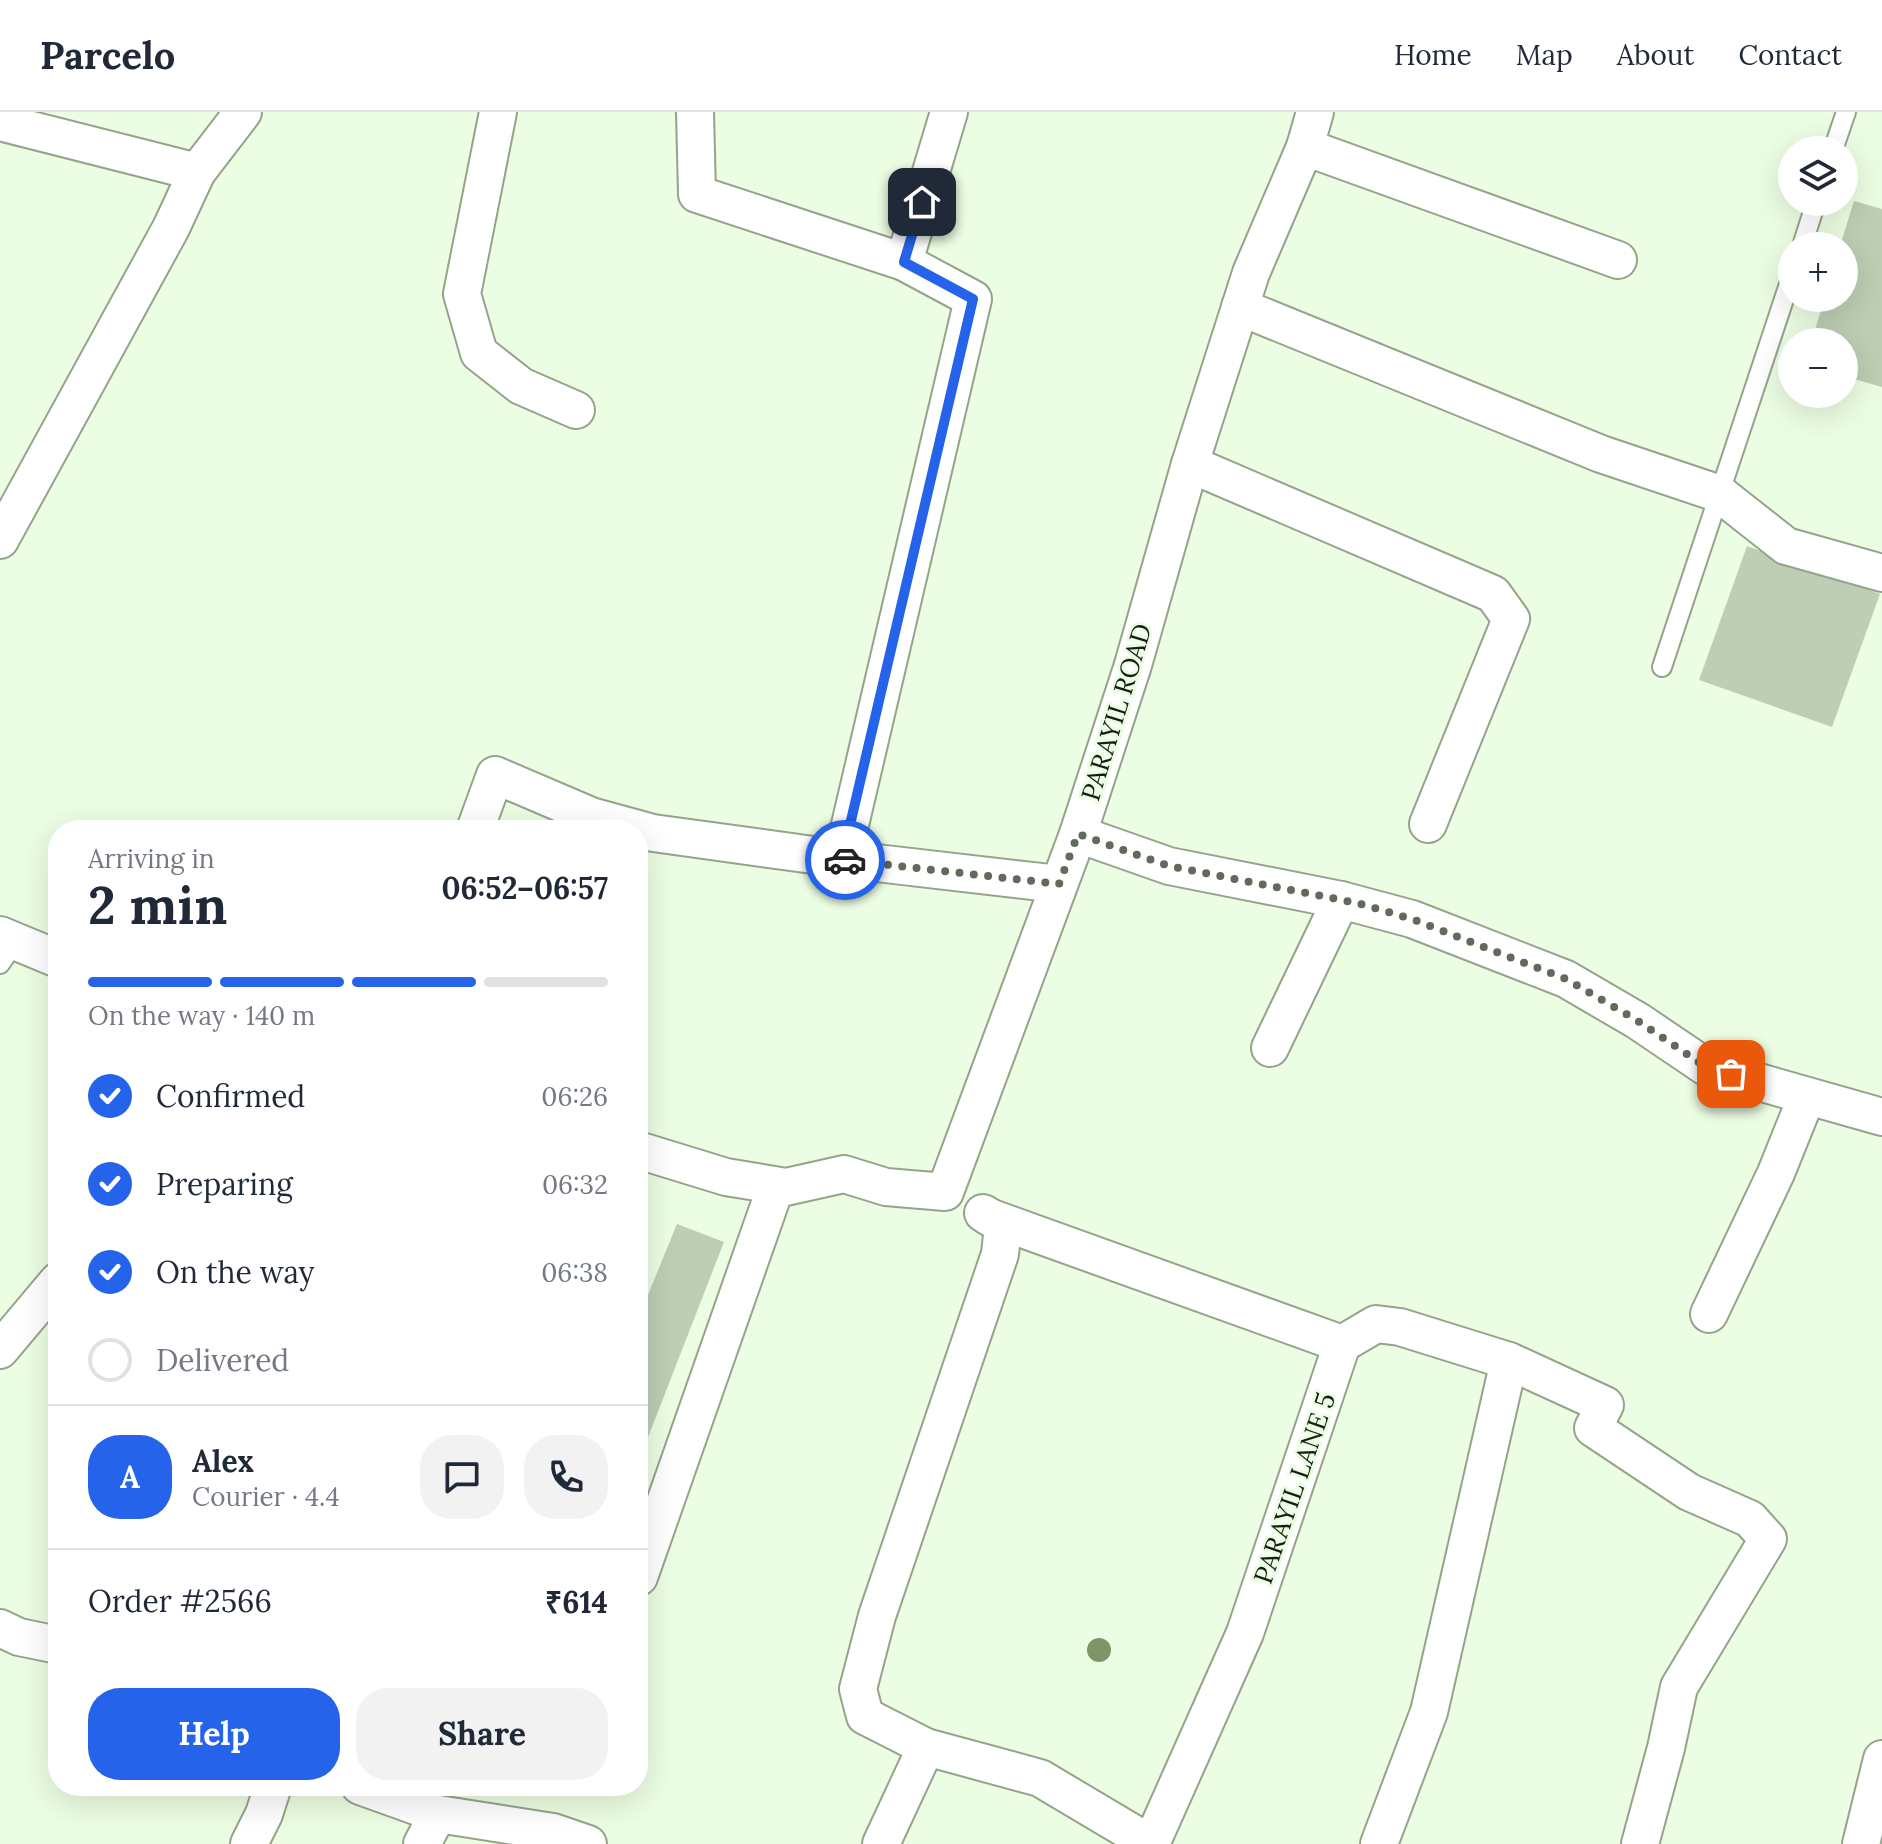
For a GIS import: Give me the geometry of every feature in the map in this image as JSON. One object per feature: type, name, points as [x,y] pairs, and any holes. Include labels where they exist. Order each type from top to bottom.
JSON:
[{"type":"street","points":[[0,540],[171,228],[197,172],[243,112]]},
{"type":"street","points":[[498,112],[462,294],[479,353],[521,386],[576,410]]},
{"type":"street","points":[[695,112],[697,194],[904,262],[973,299],[842,859]]},
{"type":"street","points":[[904,262],[949,112]]},
{"type":"street","name":"PARAYIL ROAD","points":[[945,1192],[1078,834],[1133,665],[1190,464],[1251,273],[1305,147],[1315,112]]},
{"type":"street","points":[[0,122],[197,172]]},
{"type":"street","points":[[1305,147],[1618,260]]},
{"type":"street","points":[[1240,307],[1601,454],[1720,494],[1786,546],[1882,573]]},
{"type":"street","points":[[1190,464],[1493,594],[1511,619],[1428,824]]},
{"type":"street","points":[[479,820],[495,775],[606,820]]},
{"type":"street","points":[[648,832],[842,859],[1059,884]]},
{"type":"street","points":[[1078,834],[1169,866],[1341,900],[1412,919],[1566,979],[1638,1021],[1706,1067],[1882,1117]]},
{"type":"street","points":[[1270,1048],[1341,900]]},
{"type":"street","points":[[5,947],[48,957]]},
{"type":"street","points":[[1709,1314],[1776,1173],[1807,1096]]},
{"type":"street","points":[[648,1153],[726,1177],[776,1186],[786,1187],[844,1174],[886,1187],[945,1192],[1003,1225],[1000,1254],[877,1616],[858,1689],[865,1716],[926,1747],[1040,1778],[1151,1844]]},
{"type":"street","points":[[648,1551],[776,1186]]},
{"type":"street","points":[[989,1217],[1342,1344],[1376,1324],[1400,1327],[1509,1361],[1605,1405],[1593,1428],[1689,1492],[1750,1519],[1768,1539],[1679,1687],[1640,1844]]},
{"type":"street","points":[[0,1350],[48,1293]]},
{"type":"street","name":"PARAYIL LANE 5","points":[[1151,1844],[1245,1633],[1342,1344]]},
{"type":"street","points":[[1379,1844],[1429,1712],[1509,1361]]},
{"type":"street","points":[[0,1628],[19,1637],[48,1643]]},
{"type":"street","points":[[881,1844],[926,1747]]},
{"type":"street","points":[[1861,1844],[1882,1759]]},
{"type":"street","points":[[249,1844],[270,1796]]},
{"type":"street","points":[[376,1796],[430,1829],[553,1832],[588,1844]]},
{"type":"lane","points":[[1838,136],[1846,112]]},
{"type":"lane","points":[[1662,667],[1780,312]]},
{"type":"building","points":[[1858,202],[1882,209],[1882,387],[1858,380],[1858,328],[1815,328],[1821,312],[1858,312],[1858,232],[1844,232],[1849,216],[1858,216]]},
{"type":"building","points":[[1747,546],[1880,594],[1832,727],[1699,680]]},
{"type":"building","points":[[677,1224],[724,1242],[648,1437],[648,1295]]},
{"type":"way so far","points":[[845,860],[1059,884],[1078,834],[1169,866],[1357,903],[1412,919],[1566,979],[1638,1021],[1706,1067],[1731,1074]]},
{"type":"route","points":[[845,860],[842,859],[973,299],[904,262],[922,202]]}]
